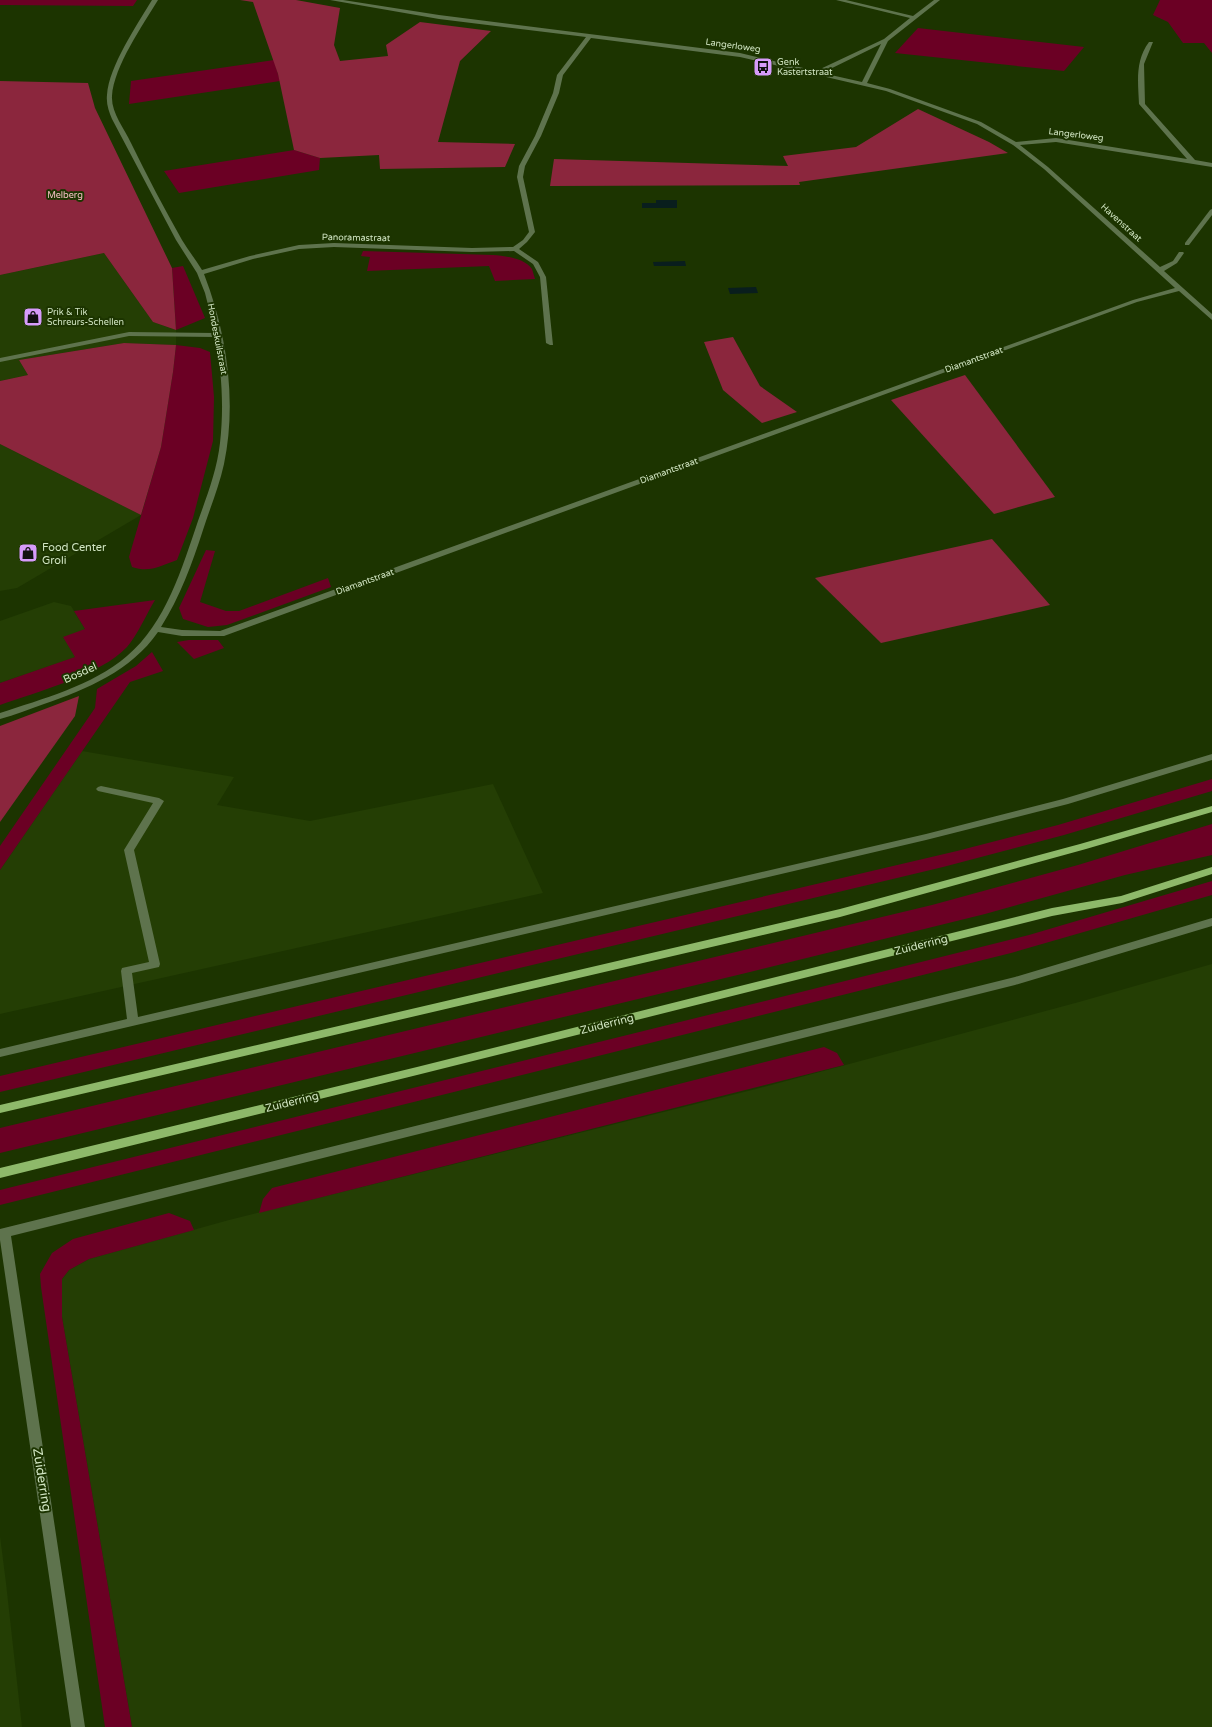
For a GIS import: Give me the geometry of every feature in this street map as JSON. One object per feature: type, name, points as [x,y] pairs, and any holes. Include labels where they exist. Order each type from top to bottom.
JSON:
[{"type":"main road","points":[[0,1109],[840,913],[1082,847],[1212,809]]},
{"type":"main road","name":"Zuiderring","points":[[0,1173],[418,1071],[1052,912],[1122,899],[1212,870]]},
{"type":"street","name":"Hondeskuilstraat","points":[[154,0],[114,76],[110,90],[109,105],[148,184],[200,273],[212,308],[225,375],[224,432],[220,463],[191,556],[156,630]]},
{"type":"street","name":"Langerloweg","points":[[332,0],[439,18],[740,54],[864,84],[941,108],[979,123],[1015,144],[1056,140],[1212,165]]},
{"type":"street","points":[[839,0],[915,18]]},
{"type":"street","points":[[817,72],[886,40],[937,0]]},
{"type":"street","points":[[550,343],[543,277],[536,263],[515,249],[525,241],[532,232],[520,177],[522,166],[538,136],[556,93],[560,75],[589,37]]},
{"type":"street","points":[[864,84],[886,40]]},
{"type":"street","points":[[1151,43],[1145,50],[1141,62],[1142,104],[1193,162]]},
{"type":"street","name":"Havenstraat","points":[[1015,144],[1046,168],[1212,318]]},
{"type":"street","points":[[1187,244],[1212,211]]},
{"type":"street","name":"Panoramastraat","points":[[200,273],[252,257],[299,247],[334,245],[472,250],[515,249]]},
{"type":"street","points":[[1160,270],[1175,262],[1181,253]]},
{"type":"street","name":"Diamantstraat","points":[[156,630],[182,633],[222,634],[1135,301],[1180,289]]},
{"type":"street","points":[[0,360],[128,334],[218,336]]},
{"type":"street","name":"Bosdel","points":[[0,716],[34,705],[88,683],[109,672],[130,658],[156,630]]},
{"type":"street","points":[[0,1053],[926,837],[1065,802],[1212,757]]},
{"type":"street","points":[[102,789],[160,801],[129,850],[154,964],[126,971],[133,1022]]},
{"type":"street","name":"Zuiderring","points":[[78,1727],[2,1234],[1015,981],[1212,922]]},
{"type":"shaded area","points":[[0,0],[137,0],[133,6],[0,5]]},
{"type":"shaded area","points":[[1160,0],[1212,0],[1212,53],[1204,43],[1183,43],[1168,22],[1153,15]]},
{"type":"shaded area","points":[[918,28],[1084,47],[1064,71],[895,53]]},
{"type":"shaded area","points":[[274,60],[280,81],[129,104],[131,81]]},
{"type":"shaded area","points":[[294,150],[320,158],[319,170],[179,193],[164,171]]},
{"type":"shaded area","points":[[363,251],[503,256],[514,258],[529,265],[535,279],[495,281],[489,266],[367,271],[370,257],[361,256]]},
{"type":"shaded area","points":[[104,253],[153,322],[176,330],[176,345],[124,343],[19,360],[28,375],[0,381],[0,275]]},
{"type":"shaded area","points":[[183,266],[205,318],[176,330],[172,268]]},
{"type":"shaded area","points":[[176,345],[200,348],[210,352],[214,397],[213,441],[193,518],[177,560],[155,568],[138,569],[132,567],[129,557],[161,447]]},
{"type":"shaded area","name":"Food Center Groli","points":[[0,444],[141,515],[17,588],[0,591]]},
{"type":"shaded area","points":[[206,550],[215,551],[200,602],[226,611],[239,611],[328,578],[331,587],[227,625],[208,627],[183,619],[179,608]]},
{"type":"shaded area","points":[[155,600],[131,642],[116,657],[67,682],[0,705],[0,683],[75,657],[63,637],[85,629],[74,611]]},
{"type":"shaded area","points":[[54,602],[71,606],[85,629],[76,657],[0,683],[0,621]]},
{"type":"shaded area","points":[[189,640],[218,640],[224,648],[194,659],[177,642]]},
{"type":"shaded area","points":[[152,652],[163,671],[130,682],[0,870],[0,846],[95,708],[97,689],[136,666]]},
{"type":"shaded area","points":[[82,751],[234,777],[217,805],[310,821],[493,784],[543,893],[0,1014],[0,870]]},
{"type":"shaded area","points":[[1212,779],[1212,791],[1064,835],[943,867],[0,1092],[0,1076],[957,851],[1058,825]]},
{"type":"shaded area","points":[[1212,824],[1212,855],[1125,875],[985,914],[750,972],[0,1153],[0,1128],[932,905],[1078,865]]},
{"type":"shaded area","points":[[1212,881],[1212,895],[1011,953],[0,1205],[0,1190],[1029,935]]},
{"type":"shaded area","points":[[1212,964],[1212,1727],[132,1727],[62,1317],[62,1279],[69,1270],[89,1259],[229,1220],[756,1089],[1079,1002]]},
{"type":"shaded area","points":[[824,1047],[837,1053],[844,1065],[259,1213],[263,1199],[272,1188]]},
{"type":"shaded area","points":[[169,1213],[190,1221],[194,1230],[89,1259],[69,1270],[62,1279],[62,1317],[132,1727],[105,1727],[40,1274],[52,1253],[73,1239]]},
{"type":"shaded area","points":[[0,1536],[6,1583],[22,1727],[0,1727]]},
{"type":"green space","points":[[240,0],[296,0],[340,8],[334,45],[340,61],[388,56],[386,45],[420,22],[491,31],[460,61],[438,142],[515,144],[505,167],[380,169],[379,155],[320,158],[294,150],[278,74],[253,2]]},
{"type":"green space","name":"Melberg","points":[[0,81],[88,83],[95,108],[172,268],[176,330],[153,322],[104,253],[0,275]]},
{"type":"green space","points":[[918,109],[989,142],[1008,153],[799,182],[800,185],[550,186],[554,159],[788,166],[783,156],[856,147]]},
{"type":"green space","points":[[733,337],[760,386],[797,412],[762,423],[723,390],[704,342]]},
{"type":"green space","points":[[124,343],[176,345],[161,447],[141,515],[0,444],[0,381],[28,375],[19,360]]},
{"type":"green space","points":[[965,375],[1055,497],[994,514],[891,400]]},
{"type":"green space","points":[[992,539],[1050,605],[881,643],[815,578]]},
{"type":"green space","points":[[79,696],[75,716],[0,822],[0,726]]},
{"type":"water","points":[[656,200],[677,200],[677,208],[642,208],[642,203],[656,203]]},
{"type":"water","points":[[685,261],[686,266],[654,266],[653,262]]},
{"type":"water","points":[[756,287],[758,293],[730,294],[728,288]]},
{"type":"place","name":"Genk Kastertstraat","points":[[763,67]]},
{"type":"place","name":"Prik & Tik Schreurs-Schellen","points":[[33,317]]},
{"type":"place","name":"Food Center Groli","points":[[28,553]]}]
